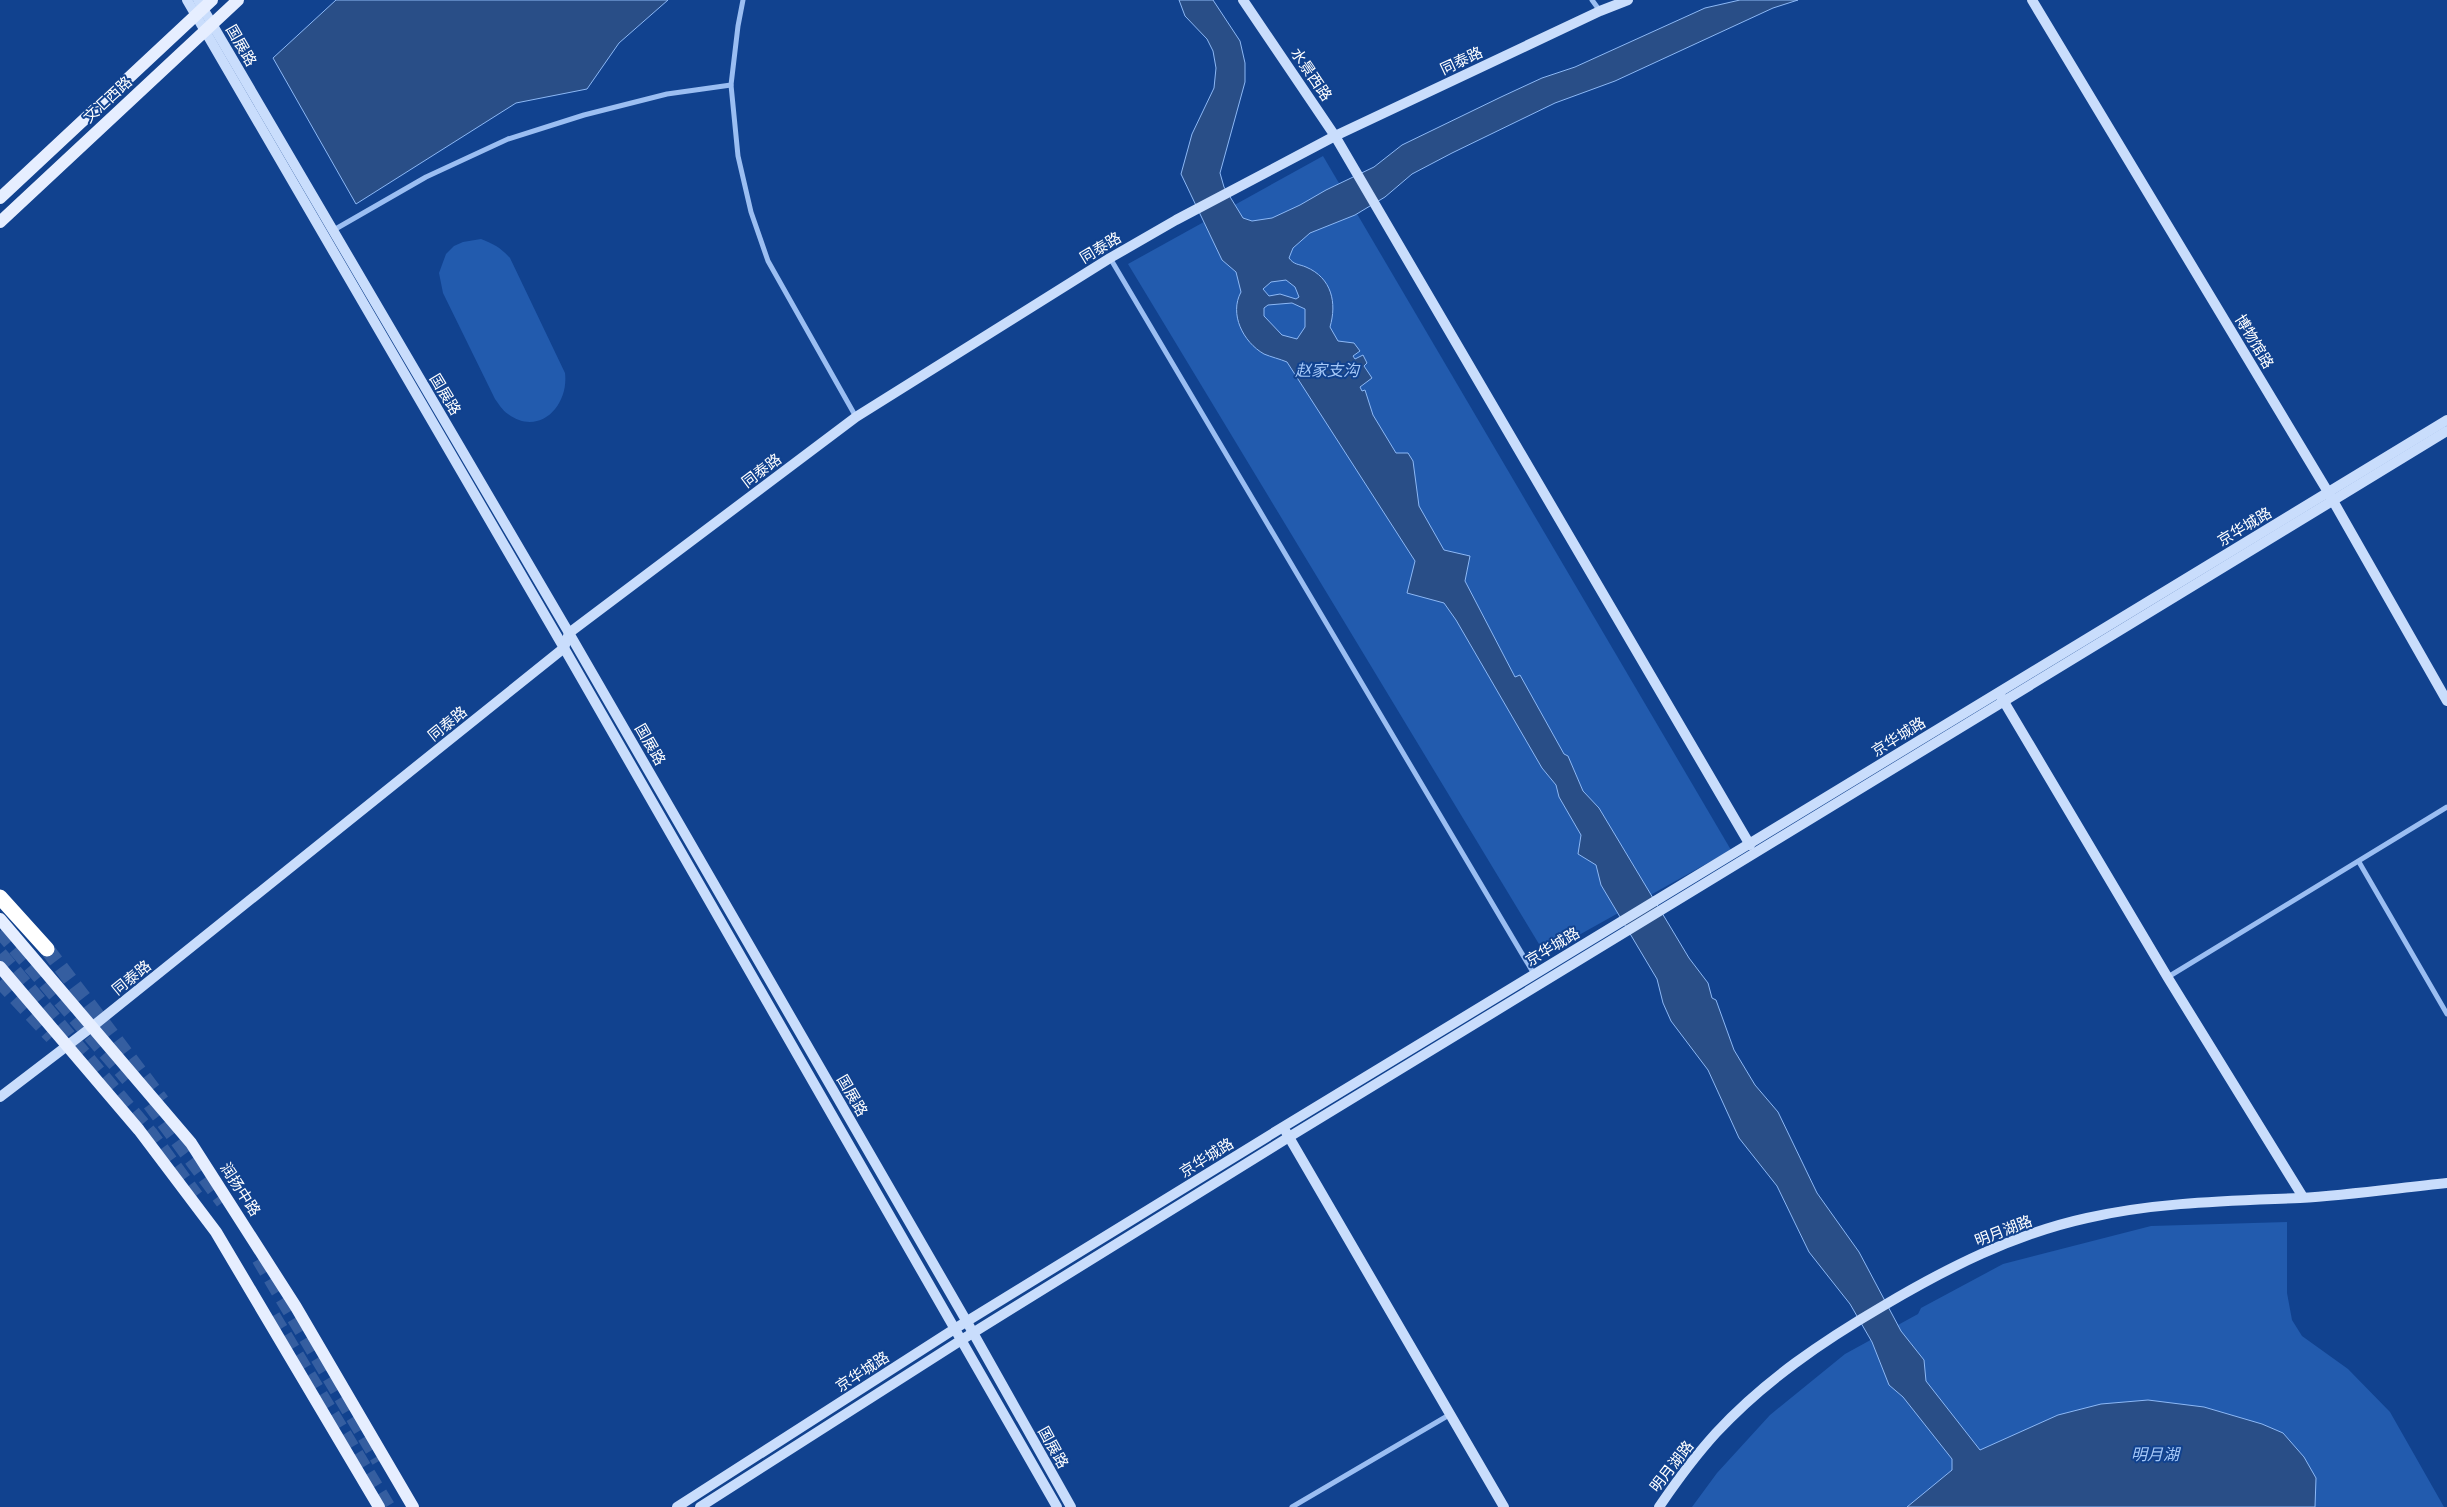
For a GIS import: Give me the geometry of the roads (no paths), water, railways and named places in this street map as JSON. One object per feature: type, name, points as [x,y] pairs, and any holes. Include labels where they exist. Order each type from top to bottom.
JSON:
[{"type":"highway","points":[[0,896],[46,949]]},
{"type":"main road","name":"文汇西路","points":[[0,222],[238,0]]},
{"type":"main road","name":"文汇西路","points":[[0,198],[202,6]]},
{"type":"main road","name":"润扬中路","points":[[0,919],[191,1143],[230,1201],[296,1307],[413,1507]]},
{"type":"main road","points":[[0,967],[139,1130],[216,1232],[379,1507]]},
{"type":"street","name":"国展路","points":[[187,0],[202,6],[208,27],[963,1339],[1057,1507]]},
{"type":"street","points":[[743,0],[738,26],[732,85],[738,156],[751,212],[768,261],[856,418]]},
{"type":"street","name":"水景西路","points":[[1244,0],[1335,136],[1750,844]]},
{"type":"street","points":[[1592,0],[1600,11]]},
{"type":"street","name":"同泰路","points":[[0,1097],[93,1026],[564,648],[570,633],[856,418],[1110,258],[1176,220],[1335,136],[1600,11],[1628,0]]},
{"type":"street","name":"博物馆路","points":[[2032,0],[2331,496],[2447,701]]},
{"type":"street","name":"国展路","points":[[208,27],[332,231],[570,633],[967,1322],[1071,1507]]},
{"type":"street","points":[[332,231],[426,177],[508,139],[584,115],[667,94],[732,85]]},
{"type":"street","points":[[1110,258],[1534,974]]},
{"type":"street","name":"京华城路","points":[[2331,496],[2447,420]]},
{"type":"street","name":"京华城路","points":[[700,1507],[963,1339],[1609,936],[2331,496],[2447,431]]},
{"type":"street","points":[[2001,696],[2168,978],[2303,1197]]},
{"type":"street","name":"京华城路","points":[[1682,892],[1750,844],[2001,696]]},
{"type":"street","points":[[2168,978],[2447,807]]},
{"type":"street","points":[[2359,862],[2447,1014]]},
{"type":"street","name":"京华城路","points":[[678,1507],[956,1328],[1283,1127],[1534,974],[1609,936]]},
{"type":"street","points":[[1283,1127],[1504,1507]]},
{"type":"street","name":"明月湖路","points":[[1659,1507],[1716,1433],[1778,1376],[1832,1336],[1910,1289],[1948,1268],[2007,1242],[2087,1218],[2175,1203],[2303,1197],[2447,1183]]},
{"type":"street","points":[[1292,1507],[1449,1415]]},
{"type":"water","points":[[336,0],[668,0],[619,43],[587,89],[516,103],[356,204],[273,58]]},
{"type":"water","points":[[1179,0],[1213,0],[1240,41],[1245,63],[1245,82],[1220,173],[1224,187],[1243,218],[1252,221],[1272,218],[1300,205],[1374,167],[1402,145],[1501,97],[1542,78],[1575,67],[1705,8],[1740,0],[1798,0],[1773,8],[1615,81],[1555,103],[1452,153],[1412,174],[1385,197],[1355,215],[1310,233],[1293,248],[1289,258],[1295,263],[1315,272],[1327,284],[1333,309],[1330,327],[1338,341],[1354,343],[1360,351],[1353,356],[1355,359],[1363,355],[1367,363],[1364,366],[1372,378],[1360,387],[1362,391],[1365,390],[1373,415],[1396,453],[1408,453],[1413,461],[1419,506],[1444,550],[1470,556],[1465,581],[1515,677],[1520,675],[1564,754],[1568,756],[1583,791],[1599,808],[1689,958],[1708,983],[1712,998],[1716,1000],[1734,1050],[1755,1085],[1778,1112],[1817,1193],[1859,1252],[1901,1331],[1924,1360],[1926,1381],[1980,1450],[2058,1415],[2101,1404],[2148,1400],[2204,1407],[2262,1424],[2283,1433],[2304,1457],[2316,1478],[2315,1507],[1907,1507],[1952,1470],[1952,1459],[1903,1397],[1889,1385],[1872,1342],[1850,1304],[1809,1252],[1777,1186],[1739,1138],[1708,1070],[1671,1021],[1663,1003],[1657,979],[1601,885],[1596,865],[1578,854],[1581,835],[1559,797],[1556,785],[1542,768],[1456,620],[1444,603],[1407,593],[1415,561],[1287,362],[1264,354],[1256,349],[1240,327],[1237,309],[1241,292],[1236,272],[1222,260],[1181,174],[1192,134],[1214,88],[1216,68],[1213,51],[1207,39],[1185,16]],"holes":[[[1286,280],[1295,287],[1299,297],[1296,299],[1280,294],[1269,296],[1263,289],[1271,282]],[[1292,303],[1305,309],[1305,327],[1297,339],[1282,335],[1264,316],[1264,308],[1268,305]]]},
{"type":"tunnel","points":[[0,931],[128,1079]]},
{"type":"tunnel","points":[[47,949],[162,1101]]},
{"type":"tunnel","points":[[0,954],[150,1133],[196,1196]]},
{"type":"tunnel","points":[[0,981],[52,1037]]},
{"type":"tunnel","points":[[150,1104],[223,1202]]},
{"type":"tunnel","points":[[259,1259],[379,1461]]},
{"type":"tunnel","points":[[273,1316],[388,1507]]},
{"type":"water label","name":"赵家支沟","points":[[1327,370]]},
{"type":"water label","name":"明月湖","points":[[2155,1454]]}]
